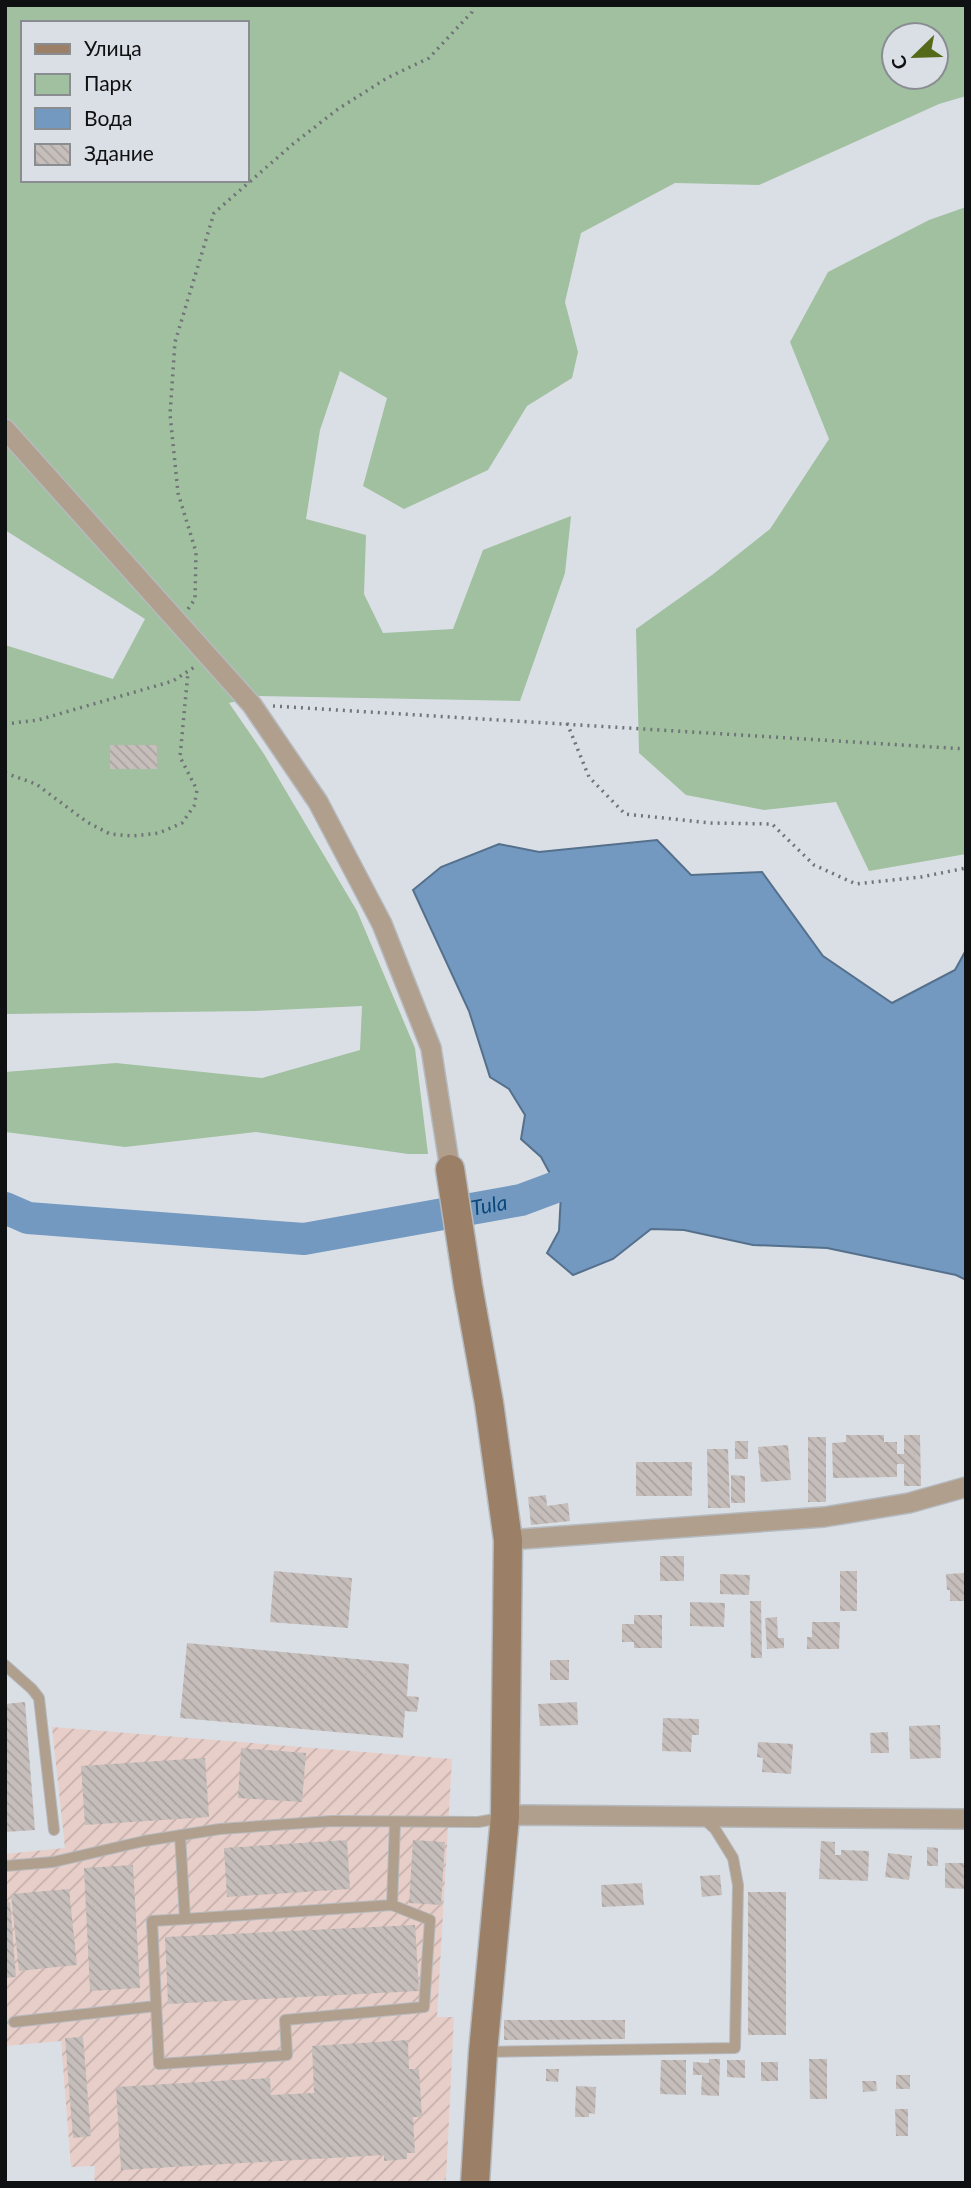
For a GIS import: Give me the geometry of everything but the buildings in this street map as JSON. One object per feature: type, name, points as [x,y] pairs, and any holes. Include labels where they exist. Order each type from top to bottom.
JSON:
[{"type":"street","points":[[5,429],[252,705],[318,802],[382,924],[431,1048],[489,1403],[508,1540],[505,1817],[475,2183]]},
{"type":"street","points":[[508,1540],[824,1517],[909,1503],[966,1487]]},
{"type":"street","points":[[505,1817],[966,1819]]},
{"type":"lane","points":[[5,1665],[39,1698],[54,1830]]},
{"type":"lane","points":[[484,2052],[736,2048],[738,1885],[733,1858],[715,1829],[702,1816]]},
{"type":"lane","points":[[5,1866],[53,1862],[144,1841],[220,1829],[332,1821],[478,1822],[505,1817]]},
{"type":"lane","points":[[393,1905],[396,1822]]},
{"type":"lane","points":[[180,1835],[185,1919]]},
{"type":"lane","points":[[393,1905],[430,1920],[424,2007],[285,2020],[287,2054],[159,2064],[152,1921],[185,1919],[393,1905]]},
{"type":"lane","points":[[14,2022],[156,2006]]},
{"type":"path","points":[[179,622],[195,599],[196,552],[178,493],[175,467],[170,414],[175,342],[214,213],[293,144],[338,109],[387,78],[429,58],[471,12],[474,5]]},
{"type":"path","points":[[5,724],[38,720],[173,681],[209,658]]},
{"type":"path","points":[[5,773],[36,784],[88,822],[110,834],[132,836],[159,833],[182,823],[194,806],[197,790],[180,757],[188,671]]},
{"type":"path","points":[[252,705],[966,749]]},
{"type":"path","points":[[567,723],[589,777],[625,814],[712,823],[772,824],[814,865],[856,884],[921,877],[966,868]]},
{"type":"shaded area","points":[[52,1727],[452,1759],[437,2017],[454,2017],[446,2180],[354,2183],[97,2183],[94,2179],[95,2166],[71,2167],[61,2041],[5,2046],[5,1854],[65,1848]]},
{"type":"green space","points":[[5,5],[966,5],[966,96],[939,104],[759,185],[675,183],[581,233],[565,302],[578,352],[572,378],[527,406],[488,470],[404,509],[363,486],[387,398],[340,371],[320,430],[306,519],[366,535],[364,594],[383,633],[453,629],[483,550],[571,516],[565,573],[520,701],[258,696],[229,703],[264,754],[357,911],[415,1048],[428,1154],[408,1154],[256,1132],[125,1147],[5,1132],[5,1072],[116,1063],[262,1078],[360,1050],[362,1006],[255,1011],[5,1014],[5,645],[113,679],[145,619],[5,530]]},
{"type":"green space","points":[[966,207],[966,854],[869,871],[836,802],[764,810],[686,795],[639,753],[636,629],[712,575],[770,529],[829,439],[790,342],[828,272],[929,220]]},
{"type":"water","points":[[657,840],[691,875],[762,872],[823,956],[892,1003],[955,970],[966,950],[966,1280],[956,1275],[827,1248],[753,1245],[684,1230],[651,1229],[613,1259],[573,1275],[547,1253],[559,1231],[561,1194],[541,1157],[521,1139],[525,1115],[509,1089],[490,1077],[469,1011],[413,890],[441,867],[499,844],[539,852]]},
{"type":"waterway","name":"Tula","points":[[5,1208],[28,1218],[304,1239],[521,1200],[596,1172]]}]
